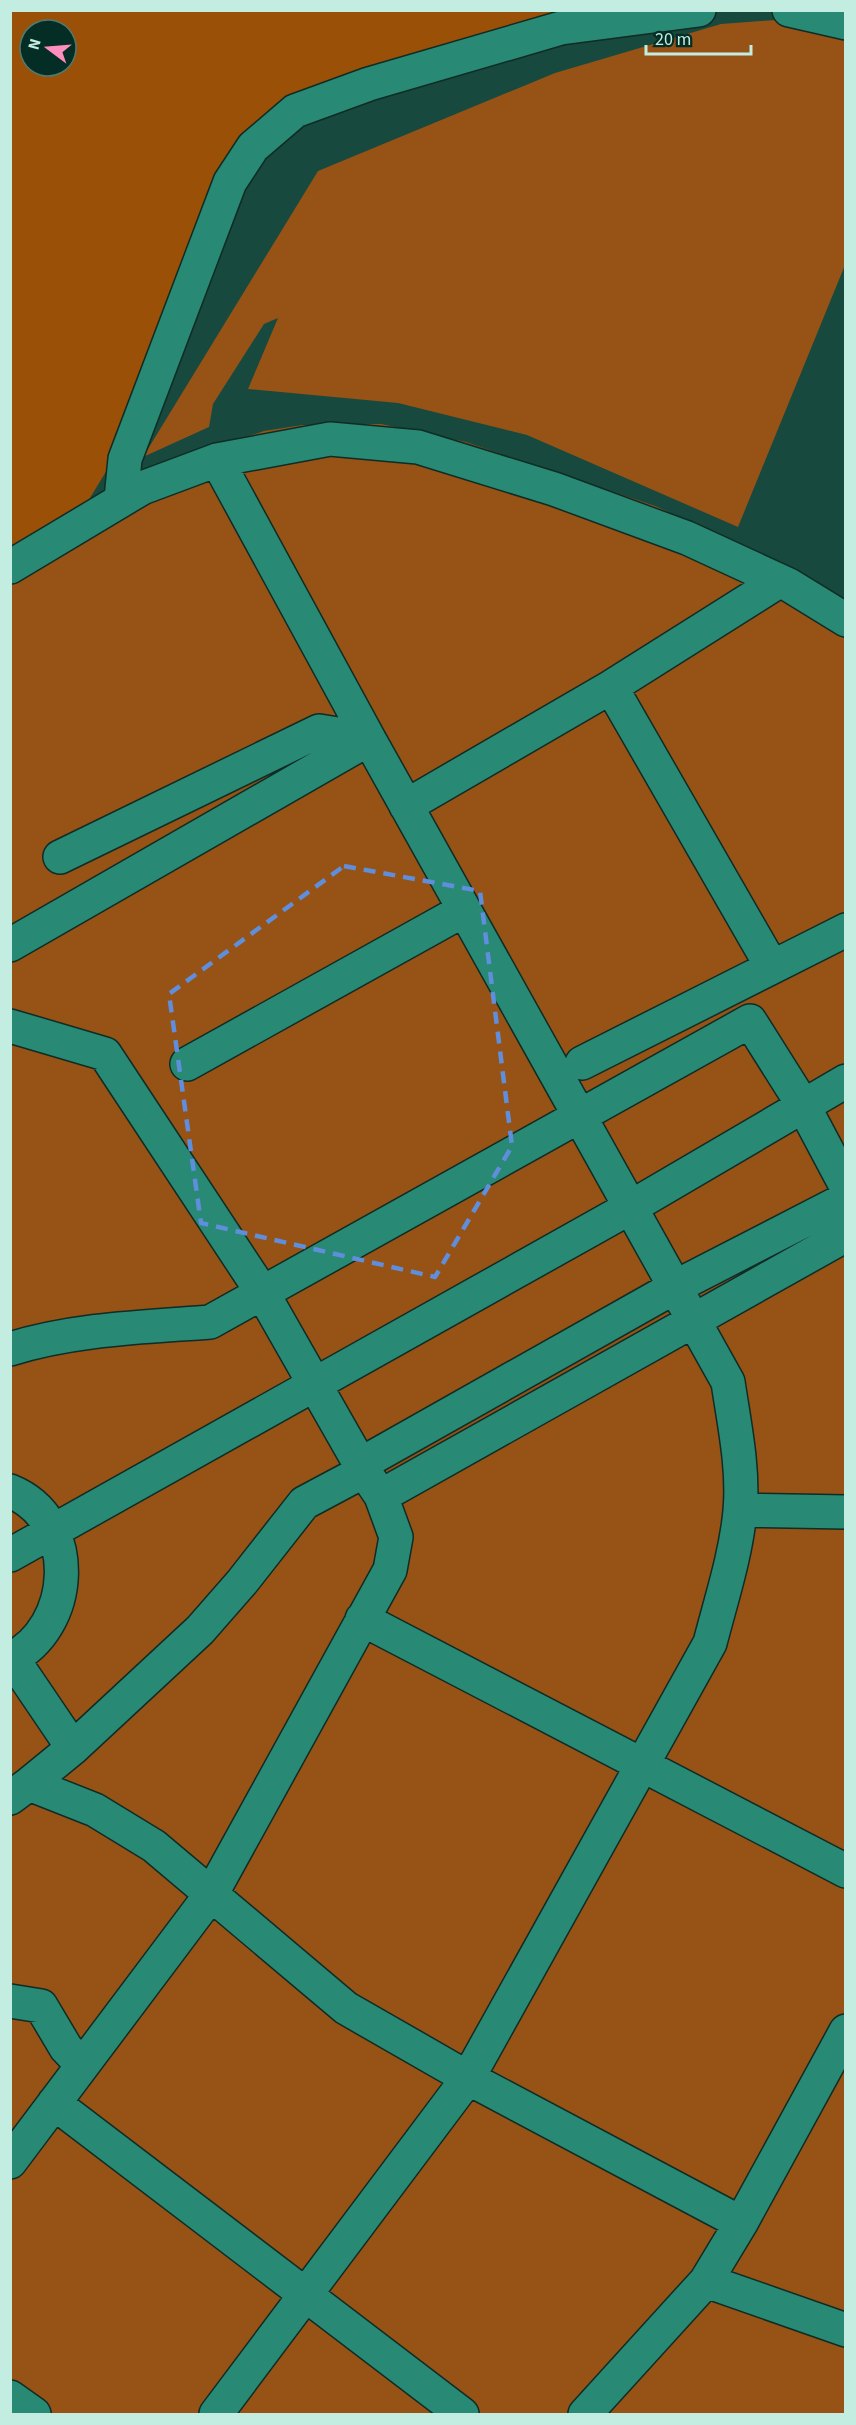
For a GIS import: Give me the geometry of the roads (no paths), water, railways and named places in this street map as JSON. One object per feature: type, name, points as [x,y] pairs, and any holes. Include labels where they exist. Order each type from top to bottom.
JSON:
[{"type":"lane","points":[[121,500],[126,459],[230,182],[253,147],[295,111],[369,84],[561,28],[699,10]]},
{"type":"lane","points":[[789,10],[846,23]]},
{"type":"lane","points":[[10,567],[141,488],[217,460],[330,439],[418,447],[554,489],[687,538],[779,581],[846,620]]},
{"type":"lane","points":[[216,2415],[468,2078],[710,1643],[730,1565],[740,1510],[737,1440],[728,1382],[406,806],[217,460]]},
{"type":"lane","points":[[406,806],[611,687],[779,581]]},
{"type":"lane","points":[[611,687],[772,967]]},
{"type":"lane","points":[[60,857],[319,731],[369,739]]},
{"type":"lane","points":[[10,945],[369,739]]},
{"type":"lane","points":[[186,1064],[464,910]]},
{"type":"lane","points":[[582,1063],[846,930]]},
{"type":"lane","points":[[10,1349],[31,1343],[119,1330],[210,1322],[750,1021],[803,1106],[846,1186]]},
{"type":"lane","points":[[10,1026],[105,1054],[262,1292],[369,1477],[396,1537],[390,1570],[212,1893],[10,2162]]},
{"type":"lane","points":[[10,1555],[631,1207],[846,1081]]},
{"type":"lane","points":[[369,1477],[675,1287],[846,1199]]},
{"type":"lane","points":[[20,1791],[73,1748],[200,1630],[242,1582],[304,1503],[369,1477],[693,1320],[846,1235]]},
{"type":"lane","points":[[10,1491],[19,1494],[42,1514],[57,1540],[63,1570],[60,1600],[47,1630],[24,1653],[11,1657],[73,1748]]},
{"type":"lane","points":[[740,1510],[846,1512]]},
{"type":"lane","points":[[362,1619],[846,1871]]},
{"type":"lane","points":[[20,1791],[96,1810],[154,1845],[346,2008],[468,2078],[741,2223]]},
{"type":"lane","points":[[10,2001],[41,2006],[66,2048],[82,2065]]},
{"type":"lane","points":[[585,2415],[706,2281],[741,2223],[846,2031]]},
{"type":"lane","points":[[54,2103],[307,2294],[462,2415]]},
{"type":"lane","points":[[706,2281],[846,2330]]},
{"type":"lane","points":[[10,2397],[34,2415]]}]
